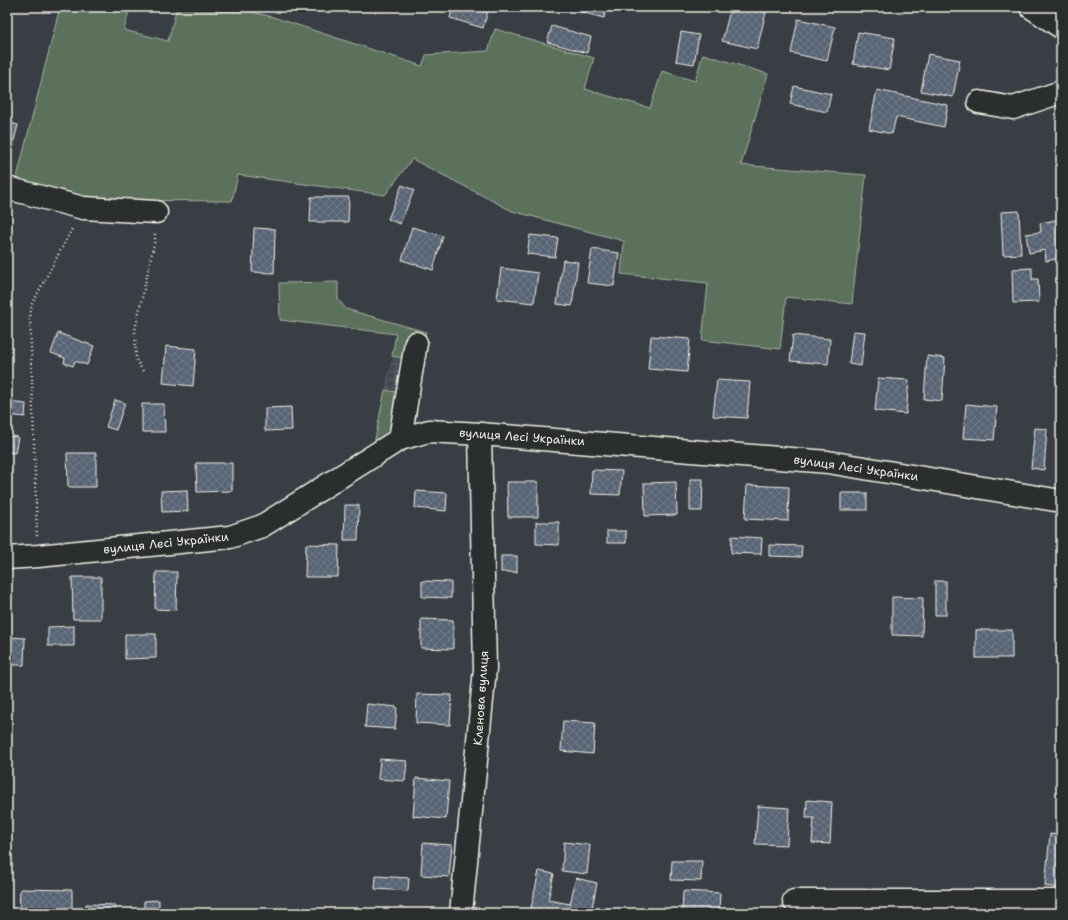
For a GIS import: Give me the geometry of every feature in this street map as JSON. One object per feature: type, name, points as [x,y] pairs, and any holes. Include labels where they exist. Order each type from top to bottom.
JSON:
[{"type":"street","points":[[1031,7],[1061,27]]},
{"type":"street","points":[[979,102],[1013,108],[1061,92]]},
{"type":"street","points":[[7,188],[82,208],[156,212]]},
{"type":"street","points":[[400,439],[416,343]]},
{"type":"street","name":"вулиця Лесі Українки","points":[[7,558],[230,537],[262,526],[400,439],[429,431],[828,462],[1061,501]]},
{"type":"street","name":"Кленова вулиця","points":[[460,913],[485,669],[480,434]]},
{"type":"street","points":[[794,901],[1061,901]]},
{"type":"path","points":[[38,556],[30,317],[32,304],[82,208]]},
{"type":"path","points":[[144,372],[136,359],[135,330],[155,239],[156,212]]},
{"type":"shaded area","points":[[392,356],[408,359],[401,394],[385,390]]},
{"type":"green space","points":[[60,7],[130,7],[124,30],[168,41],[177,7],[231,7],[273,17],[422,66],[426,55],[488,51],[495,29],[594,58],[585,89],[650,108],[662,71],[695,81],[703,54],[768,74],[741,165],[866,175],[852,304],[786,297],[780,349],[702,340],[708,283],[621,274],[624,241],[512,211],[412,159],[385,195],[238,175],[232,201],[83,200],[16,181]]},
{"type":"green space","points":[[338,282],[338,299],[346,309],[426,332],[412,425],[374,444],[385,390],[401,393],[408,359],[392,356],[396,334],[280,320],[279,283]]},
{"type":"building","points":[[453,7],[461,7],[475,11],[476,7],[489,7],[483,28],[450,18]]},
{"type":"building","points":[[566,7],[606,7],[604,18]]},
{"type":"building","points":[[731,7],[746,7],[766,12],[757,49],[722,41]]},
{"type":"building","points":[[798,19],[835,27],[827,61],[791,53]]},
{"type":"building","points":[[552,26],[591,37],[587,53],[547,42]]},
{"type":"building","points":[[681,32],[699,35],[694,64],[676,61]]},
{"type":"building","points":[[858,32],[895,38],[889,70],[853,64]]},
{"type":"building","points":[[928,54],[960,60],[953,97],[921,91]]},
{"type":"building","points":[[794,86],[831,94],[827,112],[790,104]]},
{"type":"building","points":[[877,90],[948,105],[944,127],[896,117],[892,134],[869,129]]},
{"type":"building","points":[[7,122],[18,125],[9,160],[7,159]]},
{"type":"building","points":[[402,185],[414,190],[400,224],[388,219]]},
{"type":"building","points":[[311,197],[349,197],[348,222],[310,222]]},
{"type":"building","points":[[1019,211],[1021,254],[1003,255],[1001,212]]},
{"type":"building","points":[[1061,219],[1061,258],[1046,261],[1045,250],[1029,253],[1026,234],[1041,232],[1040,223]]},
{"type":"building","points":[[412,227],[443,236],[433,270],[402,260]]},
{"type":"building","points":[[254,228],[275,229],[274,273],[252,272]]},
{"type":"building","points":[[530,235],[558,238],[555,257],[527,254]]},
{"type":"building","points":[[592,249],[619,253],[614,286],[587,283]]},
{"type":"building","points":[[563,260],[578,262],[572,306],[557,304]]},
{"type":"building","points":[[501,268],[538,273],[534,303],[497,299]]},
{"type":"building","points":[[1032,268],[1032,279],[1038,279],[1039,302],[1013,303],[1012,269]]},
{"type":"building","points":[[853,331],[865,332],[861,366],[849,364]]},
{"type":"building","points":[[58,333],[94,346],[87,365],[75,361],[73,366],[64,363],[65,358],[51,353]]},
{"type":"building","points":[[793,335],[830,339],[828,364],[790,361]]},
{"type":"building","points":[[651,336],[690,339],[687,372],[648,369]]},
{"type":"building","points":[[1058,341],[1061,341],[1061,364],[1059,364]]},
{"type":"building","points":[[166,346],[196,349],[193,386],[163,383]]},
{"type":"building","points":[[927,356],[945,358],[942,401],[924,399]]},
{"type":"building","points":[[878,378],[909,380],[906,414],[875,411]]},
{"type":"building","points":[[717,380],[750,382],[747,418],[713,416]]},
{"type":"building","points":[[115,400],[125,403],[116,430],[106,427]]},
{"type":"building","points":[[7,402],[26,404],[25,417],[7,415]]},
{"type":"building","points":[[142,404],[164,404],[165,432],[142,432]]},
{"type":"building","points":[[966,404],[997,407],[994,440],[963,438]]},
{"type":"building","points":[[291,407],[292,430],[265,431],[265,408]]},
{"type":"building","points":[[1035,428],[1047,429],[1044,470],[1031,468]]},
{"type":"building","points":[[7,436],[18,437],[15,453],[7,452]]},
{"type":"building","points":[[1061,438],[1061,474],[1057,474]]},
{"type":"building","points":[[67,453],[96,453],[96,487],[68,487]]},
{"type":"building","points":[[196,463],[232,463],[232,491],[197,492]]},
{"type":"building","points":[[592,470],[622,471],[620,495],[591,494]]},
{"type":"building","points":[[690,479],[703,479],[702,511],[690,511]]},
{"type":"building","points":[[507,482],[538,482],[538,517],[508,517]]},
{"type":"building","points":[[676,482],[677,515],[645,516],[644,483]]},
{"type":"building","points":[[747,485],[789,487],[788,521],[745,519]]},
{"type":"building","points":[[187,490],[188,511],[162,512],[161,491]]},
{"type":"building","points":[[416,491],[447,493],[446,511],[415,508]]},
{"type":"building","points":[[841,493],[867,493],[867,510],[841,510]]},
{"type":"building","points":[[345,505],[359,505],[358,540],[344,540]]},
{"type":"building","points":[[536,522],[559,522],[559,545],[536,544]]},
{"type":"building","points":[[607,531],[626,531],[626,543],[607,543]]},
{"type":"building","points":[[732,536],[762,538],[761,554],[731,553]]},
{"type":"building","points":[[306,544],[339,545],[338,577],[305,577]]},
{"type":"building","points":[[769,545],[802,546],[801,557],[769,556]]},
{"type":"building","points":[[501,556],[517,556],[517,572],[501,572]]},
{"type":"building","points":[[156,572],[177,572],[176,610],[155,609]]},
{"type":"building","points":[[72,577],[101,577],[101,619],[73,619]]},
{"type":"building","points":[[422,581],[451,582],[451,598],[422,597]]},
{"type":"building","points":[[935,581],[946,581],[946,615],[935,615]]},
{"type":"building","points":[[892,597],[923,598],[922,636],[892,635]]},
{"type":"building","points":[[7,613],[11,613],[11,637],[25,638],[24,665],[7,665]]},
{"type":"building","points":[[421,619],[453,620],[453,649],[421,648]]},
{"type":"building","points":[[74,626],[74,646],[48,646],[48,627]]},
{"type":"building","points":[[976,630],[1012,630],[1012,658],[976,658]]},
{"type":"building","points":[[125,634],[156,634],[156,658],[125,659]]},
{"type":"building","points":[[417,694],[452,695],[450,725],[416,723]]},
{"type":"building","points":[[367,704],[397,707],[395,729],[365,727]]},
{"type":"building","points":[[563,721],[595,723],[593,754],[561,751]]},
{"type":"building","points":[[380,759],[407,761],[405,781],[378,779]]},
{"type":"building","points":[[416,778],[449,781],[446,819],[413,816]]},
{"type":"building","points":[[807,800],[832,802],[830,844],[812,843],[814,818],[806,818]]},
{"type":"building","points":[[758,806],[789,808],[787,845],[755,844]]},
{"type":"building","points":[[1050,834],[1061,835],[1061,888],[1045,886]]},
{"type":"building","points":[[564,842],[590,845],[587,874],[562,871]]},
{"type":"building","points":[[423,843],[452,845],[449,877],[421,875]]},
{"type":"building","points":[[672,861],[702,861],[701,881],[671,880]]},
{"type":"building","points":[[539,871],[554,874],[548,900],[570,904],[576,878],[597,883],[591,913],[530,913]]},
{"type":"building","points":[[376,876],[409,878],[408,891],[375,889]]},
{"type":"building","points":[[20,889],[72,890],[72,913],[19,913]]},
{"type":"building","points":[[683,891],[720,893],[719,913],[682,913]]},
{"type":"building","points":[[159,900],[159,913],[144,913],[144,901]]},
{"type":"building","points":[[86,904],[115,905],[115,913],[86,913]]}]
